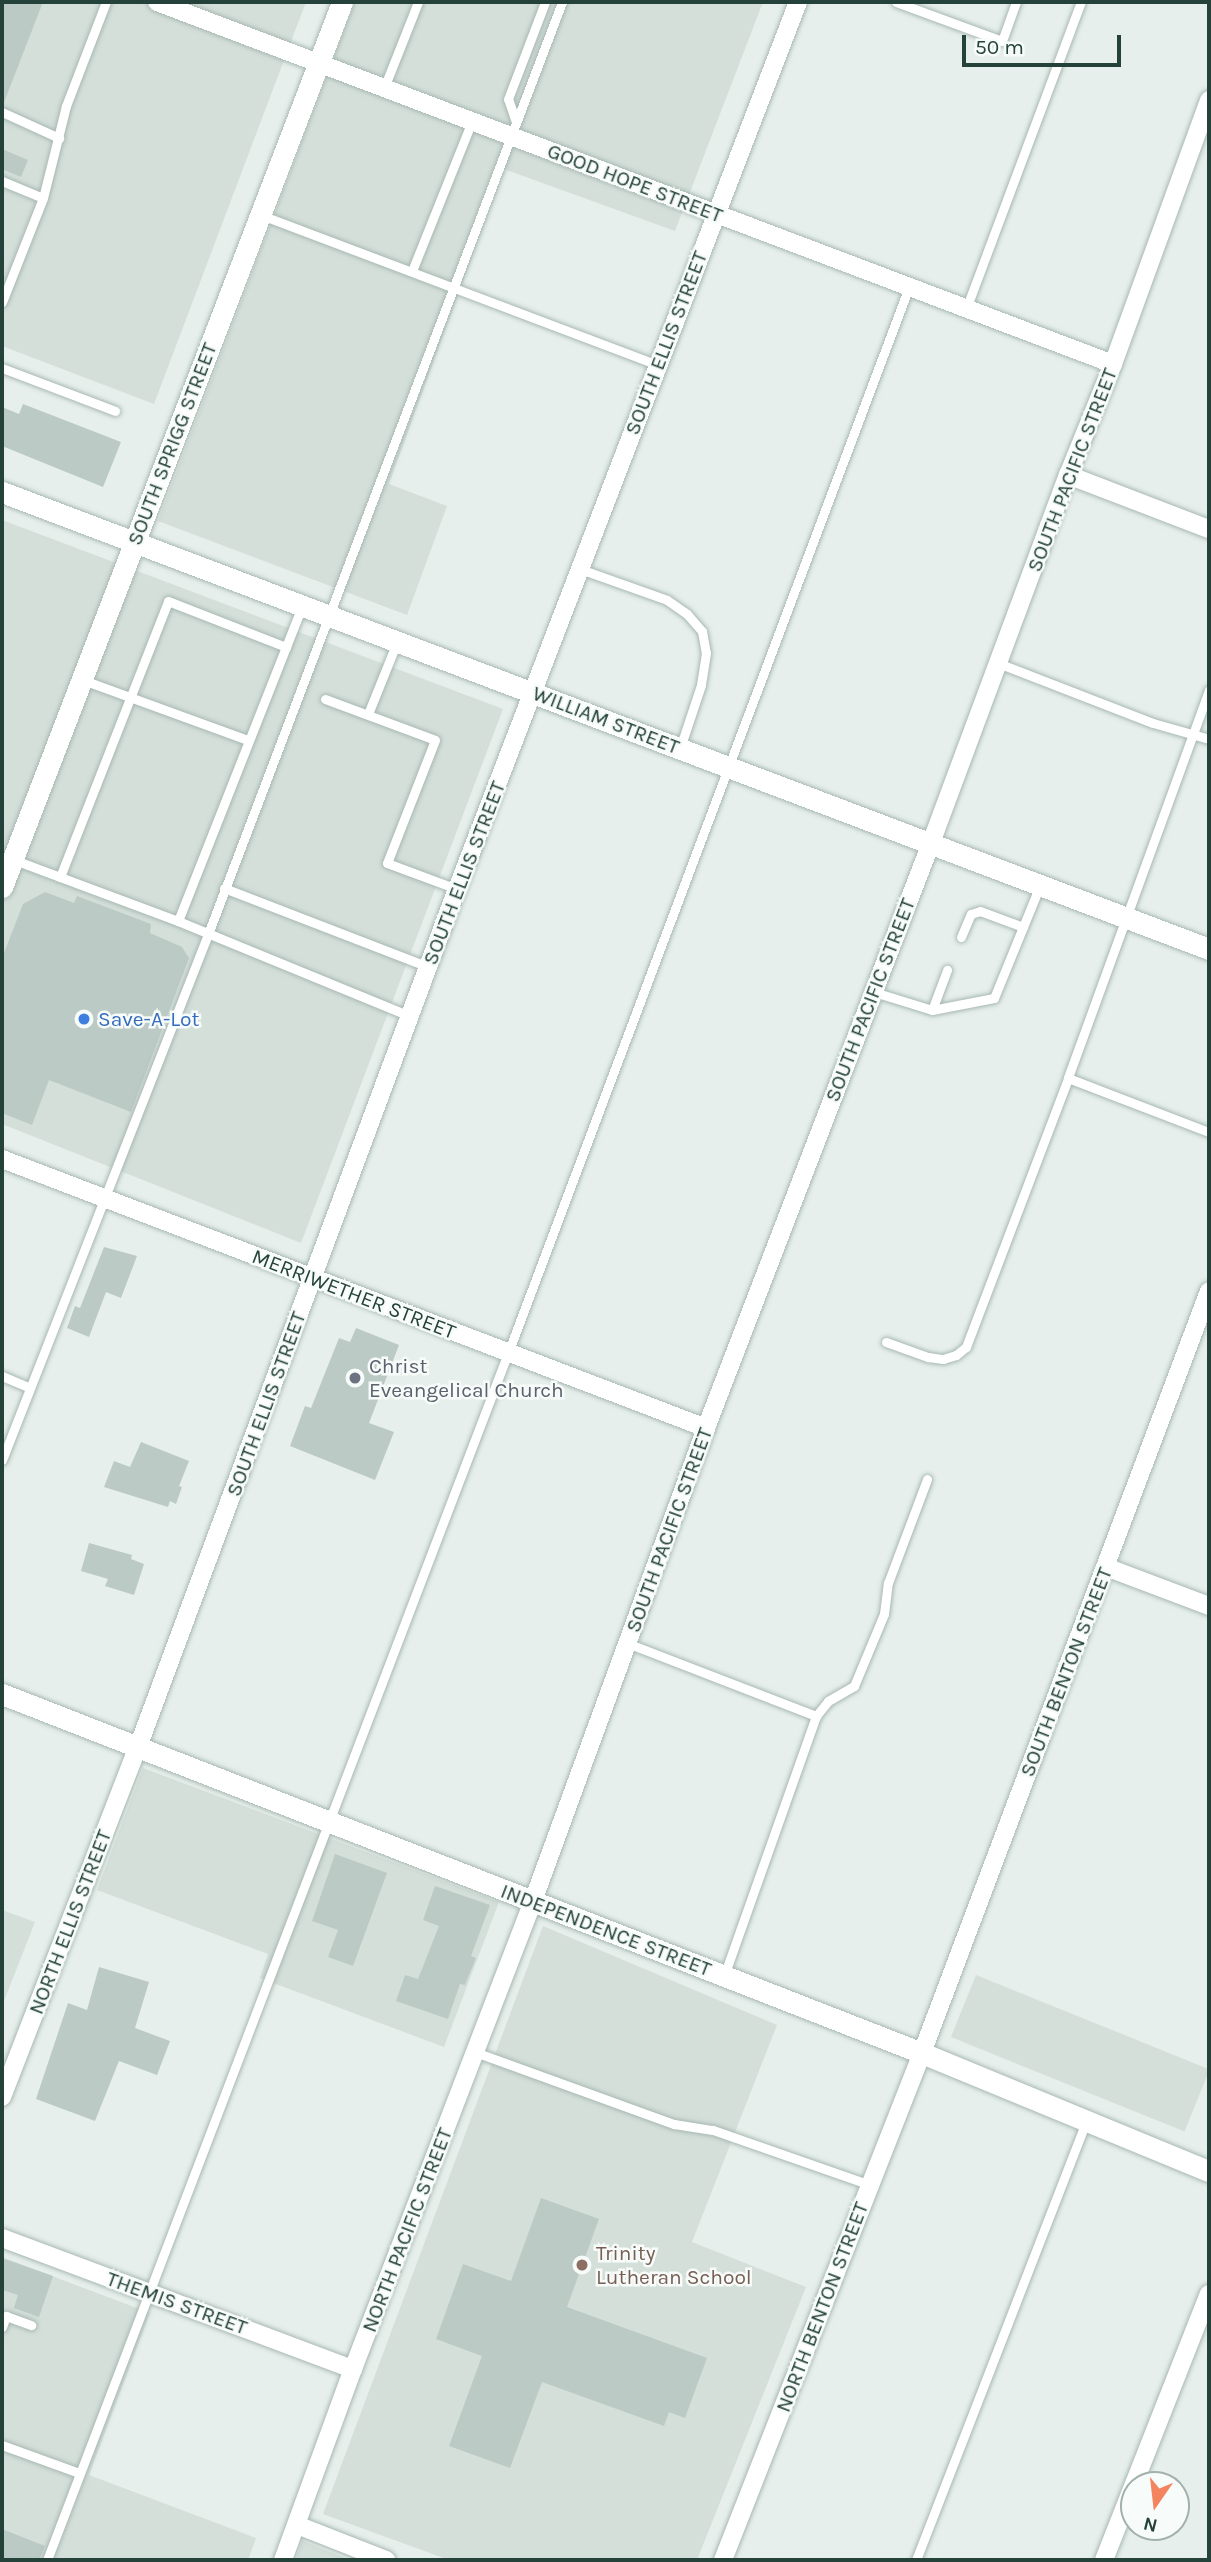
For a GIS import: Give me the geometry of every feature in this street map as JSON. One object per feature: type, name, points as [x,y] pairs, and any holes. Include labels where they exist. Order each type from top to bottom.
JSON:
[{"type":"main road","name":"SOUTH SPRIGG STREET","points":[[2,887],[342,2]]},
{"type":"main road","name":"WILLIAM STREET","points":[[2,492],[1209,949]]},
{"type":"main road","name":"INDEPENDENCE STREET","points":[[2,1693],[922,2053],[1209,2171]]},
{"type":"street","name":"GOOD HOPE STREET","points":[[157,2],[472,121],[513,129],[715,213],[1113,365]]},
{"type":"street","name":"SOUTH ELLIS STREET","points":[[138,1747],[457,889],[798,2]]},
{"type":"street","name":"SOUTH PACIFIC STREET","points":[[533,1901],[706,1428],[874,992],[1068,475],[1113,365],[1208,107]]},
{"type":"street","points":[[1068,475],[1209,529]]},
{"type":"street","name":"MERRIWETHER STREET","points":[[2,1159],[706,1428]]},
{"type":"street","name":"SOUTH BENTON STREET","points":[[922,2053],[1209,1291]]},
{"type":"street","points":[[1106,1567],[1209,1606]]},
{"type":"street","name":"NORTH ELLIS STREET","points":[[2,2097],[138,1747]]},
{"type":"street","name":"NORTH PACIFIC STREET","points":[[283,2560],[353,2369],[533,1901]]},
{"type":"street","name":"NORTH BENTON STREET","points":[[723,2560],[922,2053]]},
{"type":"street","name":"THEMIS STREET","points":[[2,2238],[353,2369]]},
{"type":"street","points":[[1104,2560],[1209,2294]]},
{"type":"street","points":[[297,2525],[386,2560]]},
{"type":"lane","points":[[2,302],[43,198],[66,106],[106,2]]},
{"type":"lane","points":[[384,88],[418,2]]},
{"type":"lane","points":[[513,129],[508,99],[545,2]]},
{"type":"lane","points":[[2,1460],[4,1448],[208,934],[562,2]]},
{"type":"lane","points":[[896,2],[1002,41],[1016,2]]},
{"type":"lane","points":[[966,309],[1081,2]]},
{"type":"lane","points":[[2,112],[60,138]]},
{"type":"lane","points":[[412,271],[472,121]]},
{"type":"lane","points":[[2,181],[43,198]]},
{"type":"lane","points":[[261,215],[657,365]]},
{"type":"lane","points":[[47,2560],[508,1353],[909,287]]},
{"type":"lane","points":[[2,368],[115,411]]},
{"type":"lane","points":[[580,569],[667,600],[687,614],[702,631],[706,653],[701,685],[680,748]]},
{"type":"lane","points":[[60,877],[168,601],[286,647]]},
{"type":"lane","points":[[178,921],[302,606]]},
{"type":"lane","points":[[368,714],[397,642]]},
{"type":"lane","points":[[998,663],[1153,723],[1209,739]]},
{"type":"lane","points":[[82,679],[248,740]]},
{"type":"lane","points":[[886,1342],[928,1357],[943,1359],[956,1355],[966,1347],[1128,919],[1209,690]]},
{"type":"lane","points":[[325,699],[435,740],[387,863],[457,889]]},
{"type":"lane","points":[[12,859],[178,921],[410,1016]]},
{"type":"lane","points":[[874,992],[932,1010],[994,998],[1040,885]]},
{"type":"lane","points":[[224,888],[429,967]]},
{"type":"lane","points":[[961,937],[971,914],[980,911],[1023,927]]},
{"type":"lane","points":[[932,1010],[947,971]]},
{"type":"lane","points":[[1068,1079],[1209,1132]]},
{"type":"lane","points":[[2,1376],[28,1387]]},
{"type":"lane","points":[[724,1976],[816,1716],[828,1701],[854,1686],[884,1614],[888,1583],[927,1479]]},
{"type":"lane","points":[[627,1643],[816,1716]]},
{"type":"lane","points":[[475,2052],[674,2124],[713,2130],[870,2185]]},
{"type":"lane","points":[[916,2560],[1086,2120]]},
{"type":"lane","points":[[2,2327],[6,2316],[31,2325]]},
{"type":"lane","points":[[2,2445],[79,2473]]},
{"type":"shaded area","points":[[2,2],[306,2],[154,404],[2,346]]},
{"type":"shaded area","points":[[355,2],[763,2],[675,231],[504,169],[389,484],[447,506],[407,615],[158,521]]},
{"type":"shaded area","points":[[2,520],[503,709],[301,1243],[2,1124]]},
{"type":"shaded area","points":[[143,1768],[499,1902],[444,2047],[260,1978],[268,1954],[97,1890]]},
{"type":"shaded area","points":[[2,1910],[35,1922],[2,2006]]},
{"type":"shaded area","name":"Trinity Lutheran School","points":[[543,1926],[777,2025],[692,2242],[806,2287],[697,2560],[449,2560],[323,2514]]},
{"type":"shaded area","points":[[976,1975],[1209,2069],[1185,2132],[951,2037]]},
{"type":"shaded area","points":[[2,2257],[150,2313],[89,2475],[256,2538],[248,2560],[2,2560]]},
{"type":"shaded area","points":[[303,2541],[350,2560],[296,2560]]},
{"type":"building","points":[[2,2],[43,2],[3,105],[2,105]]},
{"type":"building","points":[[2,149],[28,160],[21,177],[2,169]]},
{"type":"building","points":[[23,404],[121,442],[103,487],[2,446],[2,407],[19,414]]},
{"type":"building","name":"Save-A-Lot","points":[[45,892],[74,903],[77,896],[151,924],[150,933],[182,947],[189,958],[131,1112],[49,1080],[32,1125],[2,1113],[2,958],[23,904]]},
{"type":"building","points":[[104,1247],[137,1256],[121,1298],[106,1292],[89,1337],[67,1328],[75,1306],[80,1308]]},
{"type":"building","name":"Christ Eveangelical Church","points":[[356,1328],[399,1345],[369,1423],[394,1432],[375,1480],[290,1446],[305,1406],[311,1408],[339,1338],[350,1342]]},
{"type":"building","points":[[141,1442],[189,1461],[179,1486],[182,1487],[176,1504],[170,1501],[168,1507],[104,1487],[114,1461],[130,1467]]},
{"type":"building","points":[[89,1543],[132,1555],[131,1559],[144,1564],[134,1595],[105,1586],[108,1579],[81,1571]]},
{"type":"building","points":[[335,1854],[387,1873],[353,1966],[328,1957],[338,1930],[312,1921]]},
{"type":"building","points":[[435,1886],[490,1905],[471,1956],[476,1958],[465,1985],[460,1984],[448,2019],[396,2001],[405,1975],[418,1979],[439,1926],[423,1920]]},
{"type":"building","points":[[99,1967],[149,1982],[135,2028],[170,2041],[157,2075],[119,2061],[95,2121],[36,2099],[68,2003],[87,2010]]},
{"type":"building","points":[[541,2198],[599,2219],[567,2307],[707,2358],[685,2418],[669,2412],[664,2426],[542,2382],[510,2468],[449,2446],[482,2356],[436,2339],[463,2264],[511,2281]]},
{"type":"building","points":[[2,2258],[53,2276],[39,2317],[14,2308],[18,2295],[2,2290]]},
{"type":"building","points":[[2,2529],[45,2546],[39,2560],[2,2560]]},
{"type":"place","name":"Save-A-Lot","points":[[84,1019]]},
{"type":"place","name":"Christ Eveangelical Church","points":[[355,1378]]},
{"type":"place","name":"Trinity Lutheran School","points":[[582,2265]]}]
